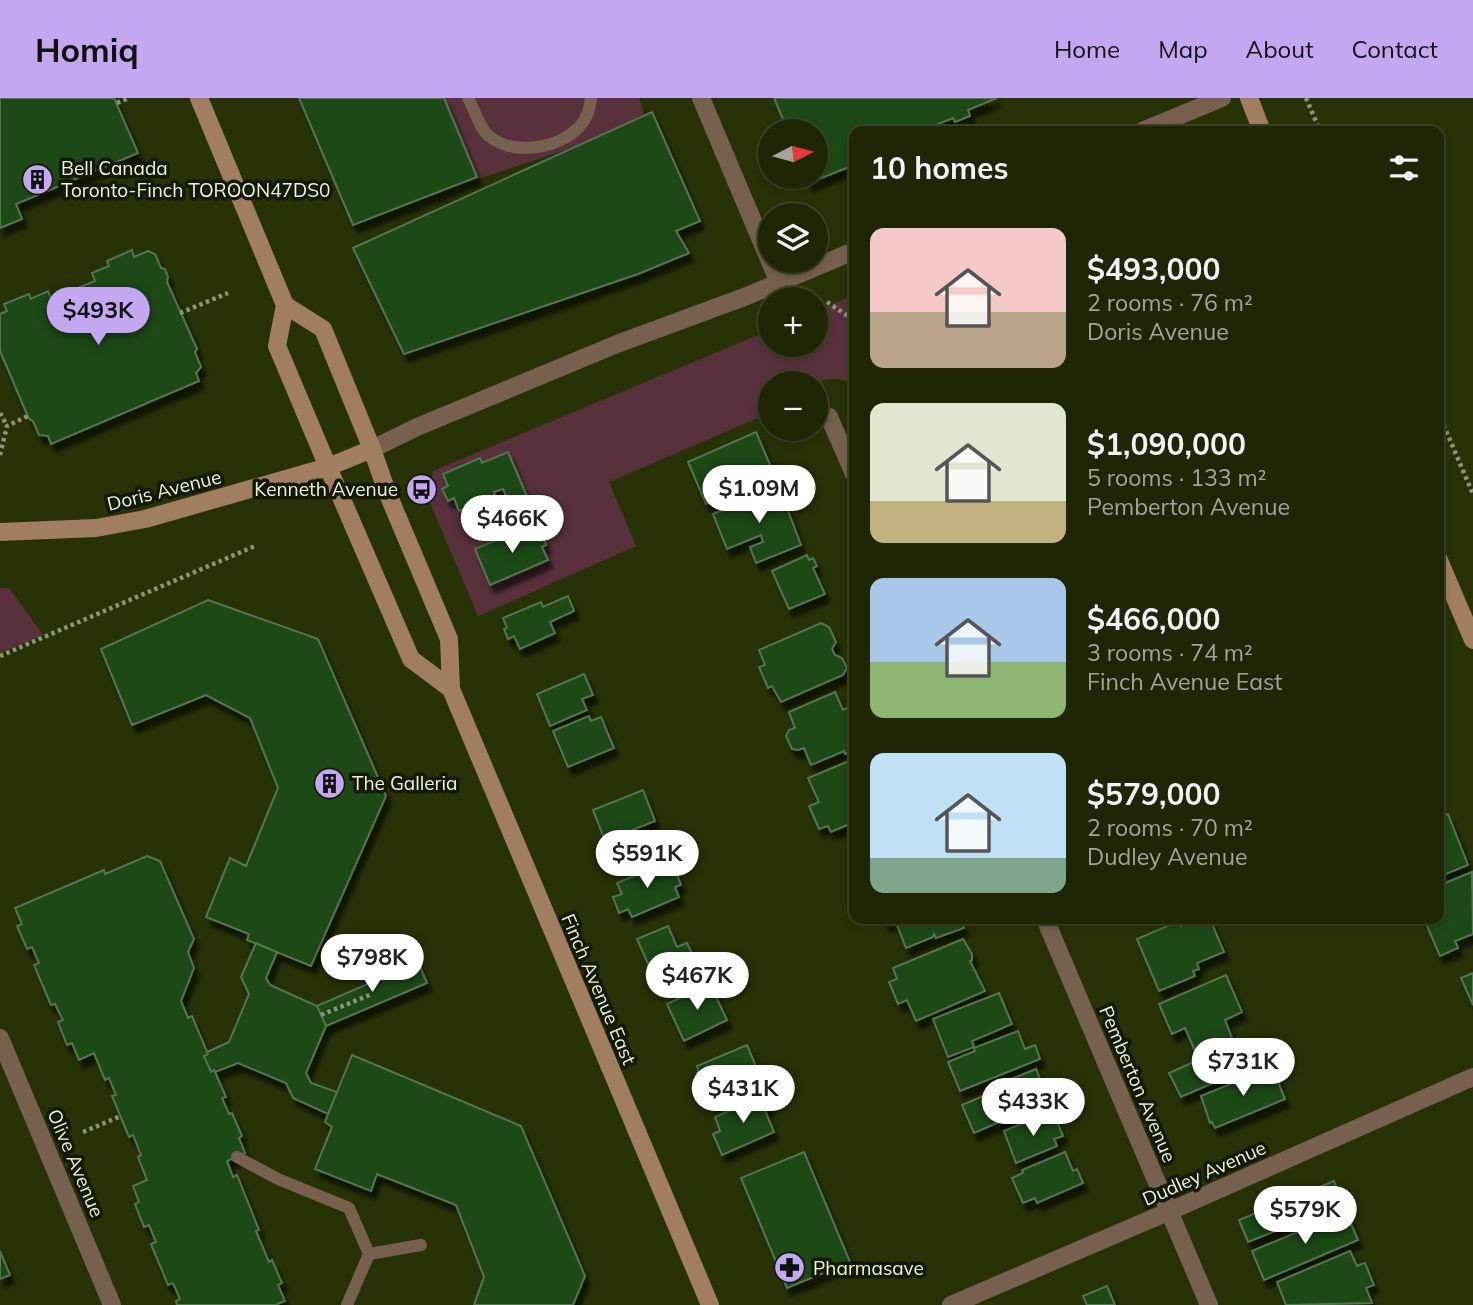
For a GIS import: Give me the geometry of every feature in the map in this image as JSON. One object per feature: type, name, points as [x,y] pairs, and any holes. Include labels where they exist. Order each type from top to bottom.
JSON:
[{"type":"main road","points":[[199,98],[285,305],[277,346],[328,467],[411,659],[451,689]]},
{"type":"main road","points":[[1249,98],[1260,126]]},
{"type":"main road","name":"Finch Avenue East","points":[[285,305],[323,329],[449,639],[451,689],[710,1305]]},
{"type":"main road","name":"Doris Avenue","points":[[0,532],[96,528],[145,519],[328,467],[372,449]]},
{"type":"main road","points":[[1444,572],[1473,640]]},
{"type":"street","points":[[701,98],[779,283]]},
{"type":"street","points":[[1154,126],[1222,98]]},
{"type":"street","points":[[372,449],[617,344],[779,283],[849,253]]},
{"type":"street","points":[[829,416],[849,462]]},
{"type":"street","name":"Pemberton Avenue","points":[[1047,924],[1209,1305]]},
{"type":"street","name":"Olive Avenue","points":[[0,1038],[112,1305]]},
{"type":"street","name":"Dudley Avenue","points":[[951,1305],[1170,1212],[1473,1077]]},
{"type":"lane","points":[[468,98],[488,135],[512,147],[536,148],[565,137],[580,127],[589,113],[592,98]]},
{"type":"lane","points":[[237,1157],[278,1179],[349,1208],[369,1254],[347,1305]]},
{"type":"lane","points":[[369,1254],[421,1245]]},
{"type":"path","points":[[117,103],[129,98]]},
{"type":"path","points":[[1306,98],[1318,126]]},
{"type":"path","points":[[180,313],[228,293]]},
{"type":"path","points":[[828,303],[849,317]]},
{"type":"path","points":[[0,412],[7,426],[0,455]]},
{"type":"path","points":[[7,426],[28,416]]},
{"type":"path","points":[[1444,426],[1473,494]]},
{"type":"path","points":[[0,656],[255,546]]},
{"type":"path","points":[[321,1015],[372,994]]},
{"type":"path","points":[[83,1132],[121,1116]]},
{"type":"shaded area","points":[[438,98],[639,98],[647,123],[469,182]]},
{"type":"shaded area","points":[[849,297],[849,383],[828,379],[828,371],[758,371],[758,418],[609,482],[636,546],[478,616],[428,498],[433,471],[758,335],[758,357],[828,357],[828,306]]},
{"type":"shaded area","points":[[0,588],[9,588],[43,635],[0,653]]},
{"type":"building","name":"Bell Canada Toronto-Finch TOROON47DS0","points":[[0,98],[114,98],[138,153],[16,204],[22,219],[0,228]]},
{"type":"building","points":[[299,98],[444,98],[477,177],[353,225]]},
{"type":"building","points":[[774,98],[997,98],[968,110],[970,116],[955,122],[953,118],[933,126],[849,126],[849,167],[828,175],[828,119],[783,119]]},
{"type":"building","points":[[652,112],[700,221],[676,231],[689,253],[638,274],[404,354],[353,248]]},
{"type":"building","points":[[132,250],[134,257],[148,251],[155,254],[161,268],[165,269],[167,282],[197,349],[195,352],[201,367],[196,373],[199,381],[51,444],[48,436],[39,435],[33,421],[29,419],[0,351],[0,314],[7,311],[4,304],[29,294],[31,299],[48,291],[51,299],[95,281],[92,273],[109,266],[107,261]]},
{"type":"building","points":[[756,432],[774,474],[706,504],[688,462]]},
{"type":"building","points":[[508,452],[531,511],[516,518],[503,489],[459,511],[454,498],[448,501],[442,489],[448,486],[443,474],[480,458],[482,463]]},
{"type":"building","points":[[779,487],[801,545],[756,563],[750,547],[763,542],[761,535],[727,549],[713,514]]},
{"type":"building","points":[[533,525],[538,537],[542,535],[546,545],[542,547],[548,560],[490,585],[475,549]]},
{"type":"building","points":[[807,555],[809,560],[813,558],[817,566],[813,568],[825,594],[789,609],[772,571]]},
{"type":"building","points":[[568,596],[574,611],[550,622],[555,633],[520,649],[514,636],[508,639],[503,618],[541,602],[543,607]]},
{"type":"building","name":"The Galleria","points":[[208,600],[318,639],[386,796],[311,966],[247,940],[249,934],[206,917],[230,858],[246,866],[278,788],[250,718],[206,695],[132,725],[101,649]]},
{"type":"building","points":[[821,623],[829,627],[836,642],[832,649],[835,655],[842,658],[847,668],[843,675],[781,702],[772,686],[768,688],[759,667],[765,665],[759,650]]},
{"type":"building","points":[[584,674],[593,695],[582,699],[587,710],[550,726],[537,694]]},
{"type":"building","points":[[835,692],[843,710],[847,708],[849,712],[849,752],[845,754],[844,751],[811,765],[804,748],[792,749],[786,736],[789,730],[795,728],[789,712]]},
{"type":"building","points":[[589,716],[591,721],[601,717],[614,748],[568,767],[553,731]]},
{"type":"building","points":[[849,761],[849,824],[831,832],[828,826],[819,829],[809,806],[819,802],[808,778]]},
{"type":"building","points":[[643,790],[655,821],[605,841],[593,810]]},
{"type":"building","points":[[1448,814],[1468,865],[1444,875],[1444,816]]},
{"type":"building","points":[[147,856],[160,861],[194,939],[188,952],[194,968],[181,1001],[188,1018],[192,1016],[208,1054],[204,1056],[211,1072],[215,1072],[226,1097],[222,1098],[242,1136],[239,1138],[245,1153],[227,1161],[233,1177],[237,1175],[259,1230],[256,1231],[269,1262],[272,1260],[282,1283],[278,1285],[285,1301],[275,1305],[177,1305],[176,1301],[180,1299],[173,1283],[168,1285],[151,1244],[156,1242],[149,1225],[144,1227],[135,1204],[139,1202],[133,1186],[147,1180],[133,1135],[129,1137],[112,1096],[116,1095],[109,1078],[105,1080],[94,1053],[79,1060],[72,1043],[67,1045],[58,1022],[63,1020],[55,1004],[51,1005],[34,965],[39,963],[32,947],[27,949],[17,926],[22,924],[15,908],[104,870],[105,874]]},
{"type":"building","points":[[665,863],[669,873],[675,870],[681,885],[675,887],[679,897],[632,917],[628,909],[619,913],[613,897],[622,894],[617,883]]},
{"type":"building","points":[[1472,872],[1473,934],[1455,941],[1458,948],[1440,956],[1426,924],[1444,924],[1444,884]]},
{"type":"building","points":[[897,924],[962,924],[964,928],[936,938],[934,934],[933,937],[906,948]]},
{"type":"building","points":[[1172,924],[1212,924],[1224,952],[1197,963],[1199,969],[1193,971],[1195,976],[1159,991],[1137,939]]},
{"type":"building","points":[[668,926],[677,947],[687,943],[695,960],[684,965],[686,970],[656,982],[637,939]]},
{"type":"building","points":[[963,939],[972,954],[970,961],[985,991],[916,1021],[907,1000],[898,1004],[889,982],[897,979],[893,968]]},
{"type":"building","points":[[256,943],[277,952],[266,978],[270,985],[317,1006],[326,1026],[306,1073],[311,1083],[337,1092],[328,1114],[293,1098],[286,1083],[238,1063],[211,1072],[204,1056],[229,1042],[249,994],[241,977]]},
{"type":"building","points":[[418,962],[427,983],[326,1026],[317,1006]]},
{"type":"building","points":[[1473,973],[1473,1005],[1461,978]]},
{"type":"building","points":[[1226,975],[1242,1012],[1225,1020],[1234,1043],[1198,1058],[1185,1028],[1172,1034],[1159,1004]]},
{"type":"building","points":[[710,984],[727,1020],[684,1041],[667,1004]]},
{"type":"building","points":[[999,993],[1012,1024],[972,1041],[974,1047],[948,1057],[933,1019]]},
{"type":"building","points":[[1018,1031],[1025,1049],[1035,1045],[1040,1059],[960,1091],[948,1062],[975,1051],[974,1048]]},
{"type":"building","points":[[1243,1040],[1254,1065],[1181,1097],[1169,1073]]},
{"type":"building","points":[[747,1045],[762,1081],[712,1103],[697,1073],[697,1066]]},
{"type":"building","points":[[352,1055],[521,1126],[585,1276],[573,1305],[474,1305],[484,1277],[456,1205],[377,1174],[371,1191],[315,1169],[332,1127],[325,1122]]},
{"type":"building","points":[[1272,1067],[1285,1099],[1215,1128],[1212,1122],[1210,1123],[1201,1096]]},
{"type":"building","points":[[1036,1069],[1042,1084],[1048,1081],[1055,1098],[974,1133],[962,1105],[993,1092],[991,1087]]},
{"type":"building","points":[[766,1095],[770,1105],[764,1108],[774,1132],[722,1155],[713,1134],[720,1131],[715,1117]]},
{"type":"building","points":[[1043,1115],[1047,1123],[1056,1119],[1063,1136],[1054,1139],[1057,1146],[1016,1163],[1004,1131]]},
{"type":"building","points":[[804,1152],[850,1262],[787,1288],[741,1178]]},
{"type":"building","points":[[1065,1152],[1073,1171],[1077,1169],[1083,1183],[1037,1203],[1035,1198],[1023,1203],[1012,1178],[1023,1173],[1022,1170]]},
{"type":"building","points":[[1334,1181],[1343,1204],[1248,1242],[1239,1220]]},
{"type":"building","points":[[1346,1212],[1358,1240],[1264,1280],[1252,1251]]},
{"type":"building","points":[[0,1251],[10,1275],[0,1279]]},
{"type":"building","points":[[1350,1251],[1357,1266],[1365,1263],[1374,1285],[1366,1288],[1372,1303],[1286,1305],[1277,1282]]},
{"type":"building","points":[[1107,1286],[1115,1305],[1087,1305],[1083,1296]]},
{"type":"place","name":"Bell Canada Toronto-Finch TOROON47DS0","points":[[38,179]]},
{"type":"place","name":"Kenneth Avenue","points":[[421,489]]},
{"type":"place","name":"The Galleria","points":[[329,783]]},
{"type":"place","name":"Pharmasave","points":[[790,1268]]}]
